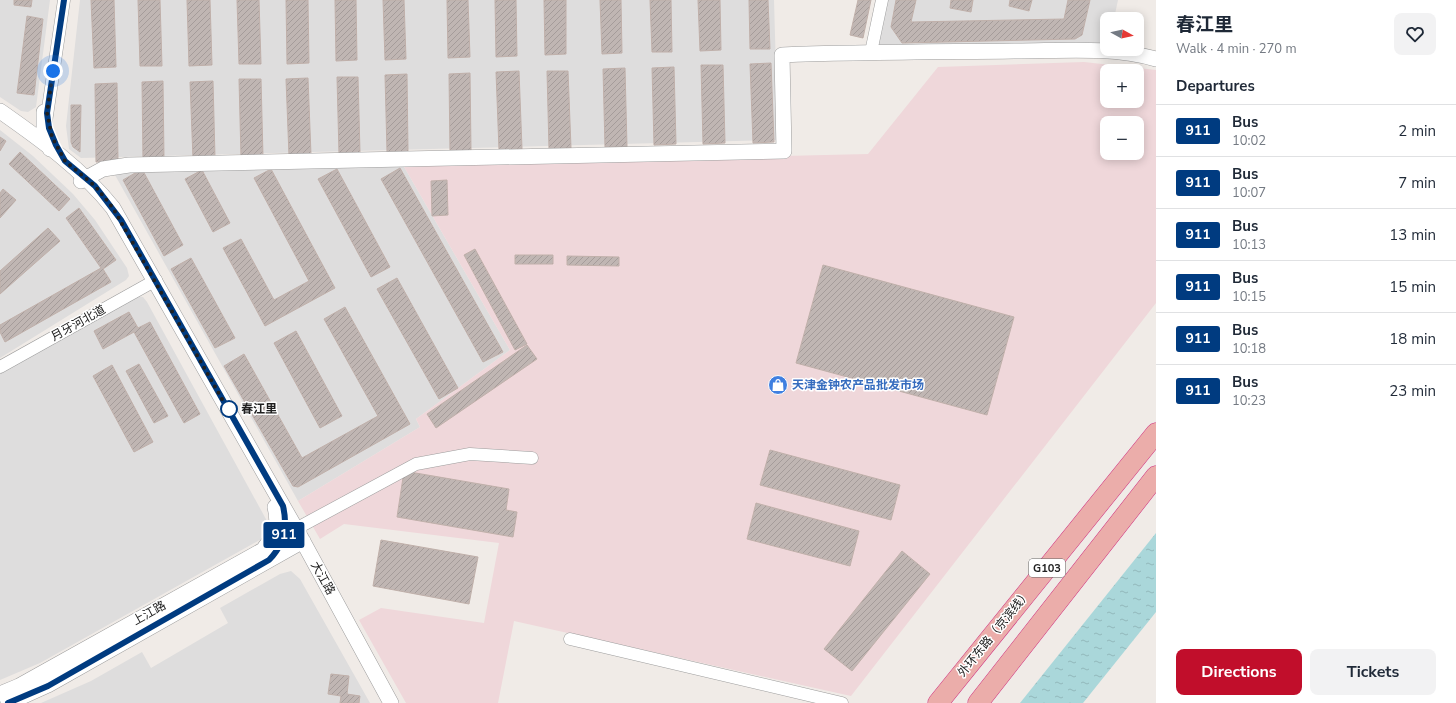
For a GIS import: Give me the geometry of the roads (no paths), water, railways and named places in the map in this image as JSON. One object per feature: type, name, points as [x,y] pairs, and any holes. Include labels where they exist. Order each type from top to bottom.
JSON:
[{"type":"highway","name":"外环东路（京滨线）","points":[[938,703],[1156,433]]},
{"type":"highway","name":"G103","points":[[978,703],[1156,476]]},
{"type":"street","points":[[42,142],[60,0]]},
{"type":"street","points":[[63,163],[52,137],[46,113],[64,0]]},
{"type":"street","points":[[871,52],[882,0]]},
{"type":"street","points":[[83,179],[103,169],[141,165],[258,164],[784,151],[782,55],[871,52],[1100,51],[1143,55],[1156,59]]},
{"type":"street","points":[[0,111],[42,142],[63,163],[83,179],[107,212],[153,281],[293,534]]},
{"type":"street","points":[[0,117],[42,142]]},
{"type":"street","name":"月牙河北道","points":[[0,367],[153,281]]},
{"type":"street","points":[[265,555],[277,551],[293,534],[416,464],[470,454],[532,458]]},
{"type":"street","points":[[265,555],[276,528],[279,507]]},
{"type":"street","name":"大江路","points":[[293,534],[386,703]]},
{"type":"street","name":"大江路","points":[[293,534],[391,703]]},
{"type":"street","name":"上江路","points":[[0,694],[25,683],[265,555]]},
{"type":"street","name":"上江路","points":[[8,703],[48,686],[265,555]]},
{"type":"street","points":[[570,639],[842,703]]},
{"type":"water","points":[[1156,533],[1156,612],[1083,703],[1020,703]]},
{"type":"place","name":"天津金钟农产品批发市场","points":[[778,385]]},
{"type":"place","name":"春江里","points":[[229,409]]}]
